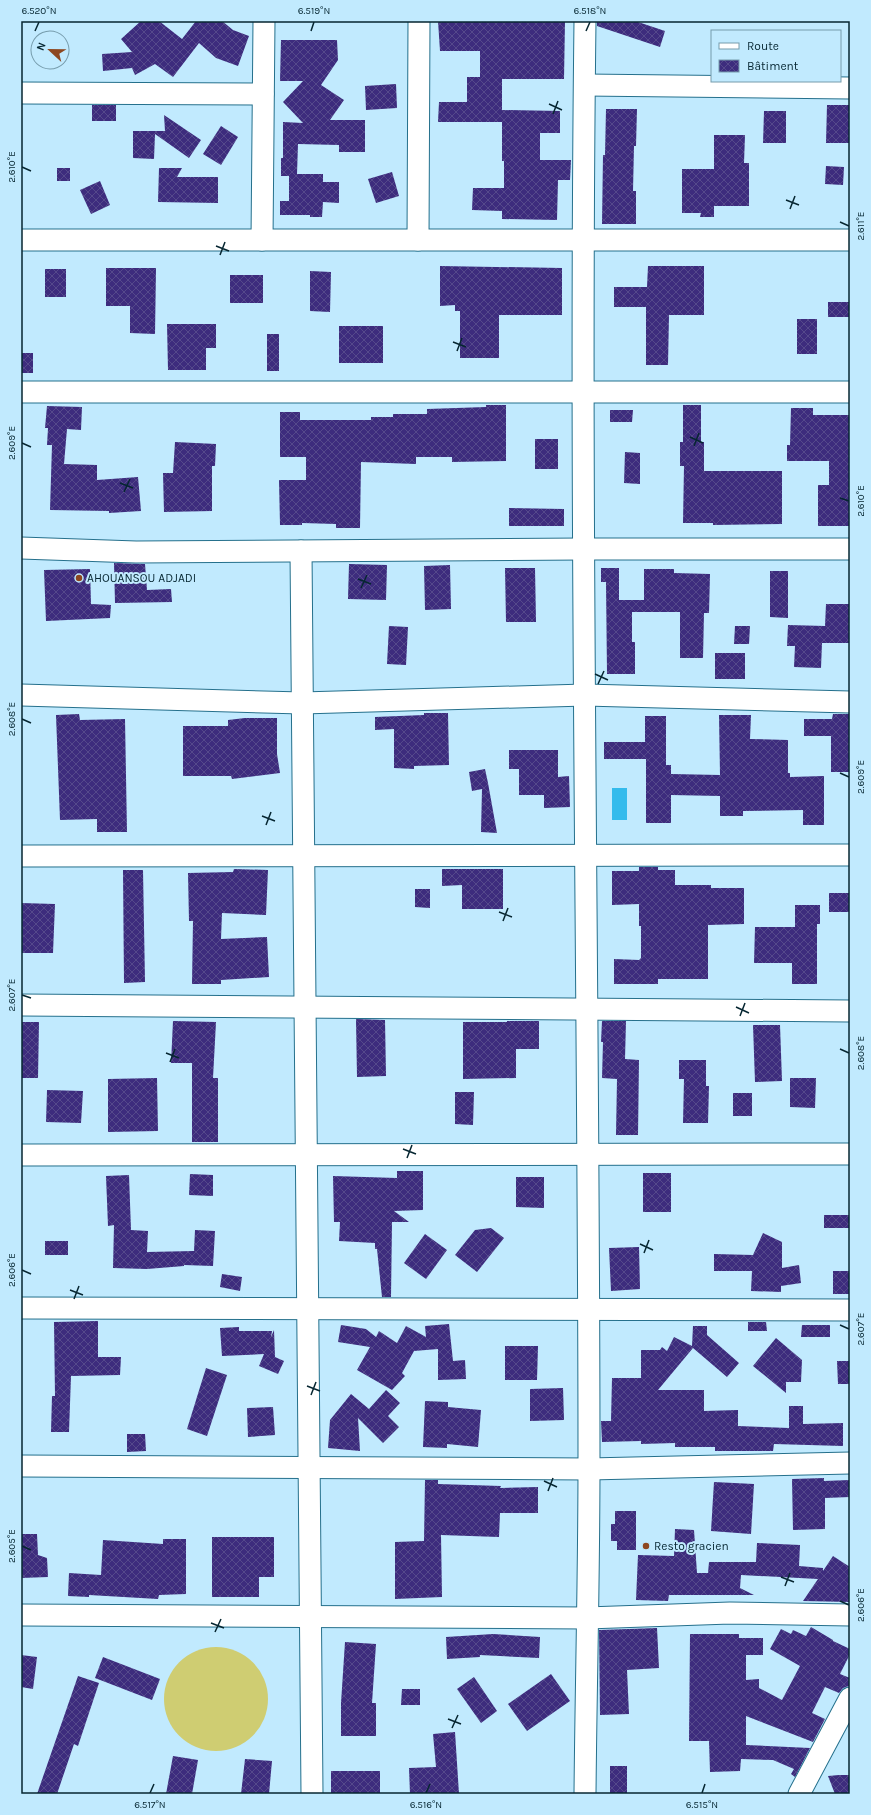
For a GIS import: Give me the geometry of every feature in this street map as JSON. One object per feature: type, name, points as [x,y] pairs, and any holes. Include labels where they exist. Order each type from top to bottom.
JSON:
[{"type":"street","points":[[262,240],[264,21]]},
{"type":"street","points":[[418,240],[419,21]]},
{"type":"street","points":[[584,1794],[589,1468],[583,549],[585,21]]},
{"type":"street","points":[[584,85],[850,88]]},
{"type":"street","points":[[21,93],[263,94]]},
{"type":"street","points":[[21,240],[850,240]]},
{"type":"street","points":[[21,392],[850,392]]},
{"type":"street","points":[[21,548],[136,552],[583,549],[850,550]]},
{"type":"street","points":[[301,551],[312,1794]]},
{"type":"street","points":[[21,695],[302,703],[585,695],[850,702]]},
{"type":"street","points":[[21,856],[850,855]]},
{"type":"street","points":[[21,1005],[850,1011]]},
{"type":"street","points":[[21,1155],[850,1154]]},
{"type":"street","points":[[21,1308],[850,1310]]},
{"type":"street","points":[[21,1466],[589,1468],[850,1463]]},
{"type":"street","points":[[21,1615],[587,1618],[730,1613],[850,1616]]},
{"type":"street","points":[[799,1794],[850,1698]]},
{"type":"shaded area","points":[[216,1647],[236,1651],[253,1662],[264,1679],[268,1699],[264,1719],[253,1736],[236,1747],[216,1751],[196,1747],[179,1736],[168,1719],[164,1699],[168,1679],[179,1662],[196,1651]]},
{"type":"water","points":[[612,788],[627,788],[627,820],[612,820]]},
{"type":"building","points":[[141,21],[159,21],[182,39],[196,21],[222,21],[233,30],[249,36],[238,66],[216,58],[199,43],[173,77],[155,64],[135,75],[132,68],[103,71],[102,54],[132,52],[121,39]]},
{"type":"building","points":[[438,21],[565,21],[564,79],[502,79],[502,110],[560,111],[560,133],[540,133],[540,160],[571,160],[570,180],[558,180],[557,220],[502,219],[502,211],[472,210],[473,188],[504,188],[502,122],[438,122],[439,102],[467,102],[467,77],[480,77],[480,51],[440,51]]},
{"type":"building","points":[[597,21],[635,21],[665,31],[660,47],[597,26]]},
{"type":"building","points":[[281,40],[337,40],[338,60],[321,85],[344,100],[330,120],[365,120],[365,152],[339,152],[339,145],[298,144],[297,174],[323,174],[323,182],[339,182],[339,203],[323,202],[322,217],[310,217],[310,215],[280,215],[280,201],[289,201],[289,176],[281,176],[281,158],[283,158],[283,122],[303,123],[283,102],[303,81],[280,81]]},
{"type":"building","points":[[396,84],[397,108],[366,110],[365,86]]},
{"type":"building","points":[[92,105],[116,105],[116,121],[92,121]]},
{"type":"building","points":[[827,105],[850,105],[850,143],[826,143]]},
{"type":"building","points":[[606,109],[637,109],[633,191],[636,191],[636,224],[602,224],[603,155],[605,155]]},
{"type":"building","points":[[764,111],[786,111],[786,143],[763,143]]},
{"type":"building","points":[[164,115],[201,140],[189,158],[155,134],[154,159],[133,158],[133,131],[165,131]]},
{"type":"building","points":[[221,126],[238,137],[221,165],[203,154]]},
{"type":"building","points":[[714,135],[745,135],[744,163],[749,163],[749,206],[714,206],[714,217],[700,217],[701,213],[682,213],[682,169],[714,169]]},
{"type":"building","points":[[826,166],[844,167],[843,185],[825,184]]},
{"type":"building","points":[[57,168],[70,168],[70,181],[57,181]]},
{"type":"building","points":[[159,168],[182,168],[177,177],[218,177],[218,203],[158,202]]},
{"type":"building","points":[[392,172],[399,196],[376,203],[368,179]]},
{"type":"building","points":[[100,181],[110,205],[91,214],[80,190]]},
{"type":"building","points":[[440,266],[562,268],[562,315],[499,315],[499,358],[460,358],[460,311],[455,311],[455,305],[440,306]]},
{"type":"building","points":[[648,266],[704,266],[704,315],[669,315],[668,365],[646,365],[646,307],[614,307],[614,287],[647,287]]},
{"type":"building","points":[[106,268],[156,268],[155,334],[130,333],[130,306],[106,306]]},
{"type":"building","points":[[45,269],[66,269],[66,297],[45,297]]},
{"type":"building","points":[[310,271],[331,272],[330,312],[310,311]]},
{"type":"building","points":[[230,275],[263,275],[263,303],[230,303]]},
{"type":"building","points":[[828,302],[850,302],[850,317],[828,317]]},
{"type":"building","points":[[797,319],[817,319],[817,354],[797,354]]},
{"type":"building","points":[[167,324],[216,324],[216,348],[206,348],[206,370],[168,370]]},
{"type":"building","points":[[339,326],[383,326],[383,363],[339,363]]},
{"type":"building","points":[[267,334],[279,334],[279,371],[267,371]]},
{"type":"building","points":[[21,353],[33,353],[33,373],[21,373]]},
{"type":"building","points":[[486,405],[506,405],[506,461],[452,462],[452,457],[416,457],[416,464],[361,462],[360,528],[336,528],[336,524],[302,523],[302,525],[280,525],[279,480],[306,480],[306,457],[280,457],[280,412],[300,412],[300,420],[371,420],[371,417],[393,417],[393,414],[427,414],[427,409],[486,407]]},
{"type":"building","points":[[683,405],[701,405],[701,442],[704,442],[704,471],[782,471],[782,524],[713,525],[713,523],[683,523],[684,466],[680,466],[680,442],[683,442]]},
{"type":"building","points":[[47,406],[82,407],[81,430],[67,429],[64,464],[97,465],[97,480],[138,477],[141,511],[109,513],[109,511],[50,510],[52,445],[47,445],[48,428],[45,428]]},
{"type":"building","points":[[791,408],[813,408],[813,415],[850,415],[849,526],[818,526],[818,485],[829,485],[829,461],[787,461],[787,445],[790,445]]},
{"type":"building","points":[[610,410],[633,410],[632,422],[610,422]]},
{"type":"building","points":[[535,439],[558,439],[558,469],[535,469]]},
{"type":"building","points":[[175,442],[216,444],[215,466],[212,466],[212,511],[164,512],[163,473],[173,473]]},
{"type":"building","points":[[625,452],[640,453],[640,484],[624,483]]},
{"type":"building","points":[[509,508],[564,509],[564,526],[509,526]]},
{"type":"building","points":[[114,563],[145,564],[147,590],[171,589],[172,602],[115,603]]},
{"type":"building","points":[[349,564],[387,565],[386,600],[348,599]]},
{"type":"building","points":[[450,565],[451,609],[425,610],[424,566]]},
{"type":"building","points":[[505,568],[535,568],[536,622],[506,622]]},
{"type":"building","points":[[601,568],[619,568],[619,600],[644,600],[644,569],[674,569],[674,573],[710,574],[709,613],[704,613],[703,658],[680,658],[680,612],[632,612],[632,642],[635,642],[635,674],[607,674],[606,582],[601,582]]},
{"type":"building","points":[[90,569],[91,604],[111,605],[110,618],[46,621],[44,570]]},
{"type":"building","points":[[770,571],[788,571],[788,618],[770,617]]},
{"type":"building","points":[[826,604],[850,604],[850,643],[822,643],[821,668],[794,667],[795,646],[787,646],[788,625],[825,626]]},
{"type":"building","points":[[389,626],[408,627],[406,665],[387,664]]},
{"type":"building","points":[[735,626],[750,626],[749,644],[734,644]]},
{"type":"building","points":[[715,653],[745,653],[745,679],[715,679]]},
{"type":"building","points":[[424,713],[448,713],[449,765],[414,766],[414,769],[394,768],[394,729],[375,730],[375,717],[424,715]]},
{"type":"building","points":[[79,714],[80,720],[125,719],[127,832],[97,832],[97,819],[60,820],[56,715]]},
{"type":"building","points":[[833,714],[850,714],[850,772],[831,772],[831,736],[804,736],[804,719],[832,719]]},
{"type":"building","points":[[719,715],[751,715],[750,739],[788,740],[788,773],[790,773],[790,777],[824,776],[824,825],[803,825],[803,810],[743,811],[743,816],[720,816],[720,796],[671,795],[671,823],[646,823],[646,759],[604,759],[604,742],[645,742],[645,716],[666,716],[666,765],[671,765],[671,774],[720,775]]},
{"type":"building","points":[[245,718],[277,718],[277,754],[280,773],[232,779],[231,776],[183,776],[183,726],[228,726],[228,720]]},
{"type":"building","points":[[509,750],[558,750],[558,777],[569,776],[570,807],[544,808],[544,795],[519,795],[519,769],[509,769]]},
{"type":"building","points":[[485,769],[497,833],[481,832],[482,789],[472,791],[469,772]]},
{"type":"building","points":[[639,867],[658,867],[658,870],[675,870],[675,885],[711,885],[711,888],[744,888],[744,924],[708,925],[708,979],[658,979],[658,984],[614,984],[614,959],[639,960],[641,958],[641,926],[639,926],[639,904],[612,905],[612,871],[639,871]]},
{"type":"building","points":[[234,869],[268,870],[266,915],[222,913],[221,939],[267,937],[269,977],[221,980],[221,984],[192,984],[193,921],[189,921],[188,873],[233,872]]},
{"type":"building","points":[[442,869],[503,869],[503,909],[462,909],[462,885],[442,886]]},
{"type":"building","points":[[123,870],[143,870],[145,982],[124,983]]},
{"type":"building","points":[[415,889],[430,889],[430,908],[415,907]]},
{"type":"building","points":[[829,893],[850,893],[850,912],[829,912]]},
{"type":"building","points":[[21,903],[55,904],[53,953],[21,953]]},
{"type":"building","points":[[795,905],[820,905],[820,924],[817,924],[817,984],[792,984],[792,963],[754,963],[755,927],[795,927]]},
{"type":"building","points":[[356,1019],[385,1020],[386,1076],[357,1077]]},
{"type":"building","points":[[173,1021],[216,1022],[213,1078],[218,1078],[218,1142],[192,1142],[192,1063],[171,1063]]},
{"type":"building","points":[[539,1021],[539,1049],[516,1049],[516,1078],[463,1079],[463,1022]]},
{"type":"building","points":[[602,1021],[626,1021],[625,1059],[639,1060],[638,1135],[616,1135],[617,1079],[602,1078]]},
{"type":"building","points":[[21,1022],[39,1022],[38,1078],[21,1078]]},
{"type":"building","points":[[753,1025],[780,1025],[782,1081],[755,1082]]},
{"type":"building","points":[[679,1060],[706,1060],[706,1086],[709,1086],[708,1123],[683,1123],[684,1079],[679,1079]]},
{"type":"building","points":[[157,1078],[158,1131],[108,1132],[108,1079]]},
{"type":"building","points":[[790,1078],[816,1078],[815,1108],[790,1107]]},
{"type":"building","points":[[47,1090],[83,1091],[81,1123],[46,1122]]},
{"type":"building","points":[[455,1092],[474,1092],[473,1125],[455,1124]]},
{"type":"building","points":[[733,1093],[752,1093],[752,1116],[733,1116]]},
{"type":"building","points":[[397,1171],[423,1171],[423,1210],[394,1211],[409,1222],[392,1222],[391,1297],[382,1297],[377,1249],[375,1249],[375,1243],[339,1241],[340,1222],[334,1222],[333,1176],[397,1178]]},
{"type":"building","points":[[643,1173],[671,1173],[671,1212],[643,1212]]},
{"type":"building","points":[[190,1174],[213,1175],[213,1196],[189,1195]]},
{"type":"building","points":[[129,1175],[131,1230],[148,1231],[147,1252],[194,1251],[195,1230],[215,1231],[213,1266],[184,1265],[147,1269],[113,1268],[114,1225],[108,1226],[106,1176]]},
{"type":"building","points":[[516,1177],[544,1177],[544,1208],[516,1207]]},
{"type":"building","points":[[824,1215],[850,1215],[850,1228],[824,1228]]},
{"type":"building","points":[[491,1228],[504,1238],[477,1272],[455,1255],[475,1230]]},
{"type":"building","points":[[763,1233],[782,1242],[782,1268],[799,1265],[801,1283],[781,1286],[781,1292],[751,1291],[752,1271],[714,1271],[714,1254],[753,1255]]},
{"type":"building","points":[[425,1234],[447,1250],[426,1279],[404,1263]]},
{"type":"building","points":[[45,1241],[68,1241],[68,1255],[45,1255]]},
{"type":"building","points":[[639,1247],[640,1289],[611,1291],[609,1248]]},
{"type":"building","points":[[833,1271],[850,1271],[850,1294],[833,1294]]},
{"type":"building","points":[[222,1274],[242,1277],[240,1291],[220,1287]]},
{"type":"building","points":[[98,1321],[98,1357],[121,1357],[120,1375],[71,1376],[69,1432],[51,1432],[52,1396],[55,1396],[54,1322]]},
{"type":"building","points":[[748,1322],[766,1322],[767,1331],[748,1331]]},
{"type":"building","points":[[449,1324],[453,1361],[465,1360],[466,1379],[438,1380],[438,1349],[414,1351],[402,1373],[405,1376],[392,1390],[357,1370],[370,1347],[338,1342],[341,1325],[366,1329],[376,1337],[379,1331],[397,1343],[406,1326],[426,1337],[425,1326]]},
{"type":"building","points":[[802,1325],[830,1325],[830,1337],[801,1337]]},
{"type":"building","points":[[693,1326],[707,1326],[707,1335],[739,1363],[727,1377],[693,1348],[658,1390],[704,1390],[704,1411],[738,1410],[738,1426],[789,1428],[789,1406],[803,1406],[803,1424],[843,1423],[843,1446],[774,1444],[773,1451],[715,1451],[715,1447],[675,1447],[675,1443],[641,1444],[641,1441],[602,1442],[601,1421],[611,1421],[612,1378],[641,1378],[641,1350],[660,1350],[662,1347],[667,1351],[674,1337],[692,1346]]},
{"type":"building","points":[[239,1327],[239,1331],[272,1331],[271,1337],[274,1330],[275,1357],[284,1361],[278,1374],[259,1366],[264,1354],[222,1356],[220,1328]]},
{"type":"building","points":[[776,1338],[802,1360],[801,1382],[786,1382],[786,1393],[753,1366]]},
{"type":"building","points":[[505,1346],[538,1346],[537,1380],[505,1380]]},
{"type":"building","points":[[837,1361],[850,1361],[850,1384],[838,1384]]},
{"type":"building","points":[[206,1368],[227,1375],[207,1436],[187,1429]]},
{"type":"building","points":[[563,1388],[564,1420],[530,1421],[530,1389]]},
{"type":"building","points":[[386,1390],[400,1403],[388,1416],[399,1427],[383,1443],[358,1418],[360,1451],[328,1448],[330,1420],[351,1394],[369,1409]]},
{"type":"building","points":[[425,1401],[448,1402],[448,1407],[481,1410],[478,1447],[447,1444],[447,1448],[423,1447]]},
{"type":"building","points":[[273,1407],[275,1435],[248,1437],[247,1408]]},
{"type":"building","points":[[127,1434],[145,1434],[146,1451],[127,1452]]},
{"type":"building","points":[[824,1478],[824,1481],[850,1480],[850,1497],[825,1498],[825,1529],[793,1530],[792,1479]]},
{"type":"building","points":[[425,1480],[438,1480],[438,1484],[501,1486],[500,1488],[538,1487],[538,1513],[500,1513],[499,1537],[441,1535],[442,1597],[395,1599],[395,1542],[424,1541]]},
{"type":"building","points":[[714,1482],[754,1484],[751,1534],[711,1531]]},
{"type":"building","points":[[615,1511],[636,1511],[636,1550],[617,1550],[617,1541],[611,1541],[611,1524],[615,1524]]},
{"type":"building","points":[[675,1529],[694,1530],[697,1573],[708,1573],[709,1562],[756,1562],[757,1543],[800,1545],[799,1566],[823,1568],[823,1571],[833,1556],[850,1567],[850,1602],[803,1601],[818,1579],[741,1575],[740,1588],[754,1595],[669,1595],[668,1601],[636,1600],[638,1555],[674,1556]]},
{"type":"building","points":[[21,1534],[37,1534],[38,1555],[47,1558],[48,1577],[21,1578]]},
{"type":"building","points":[[212,1537],[274,1537],[274,1577],[259,1577],[259,1597],[212,1597]]},
{"type":"building","points":[[163,1539],[186,1539],[186,1594],[159,1595],[158,1599],[89,1595],[89,1597],[68,1596],[69,1573],[101,1575],[103,1540],[163,1544]]},
{"type":"building","points":[[811,1627],[833,1641],[850,1649],[850,1654],[840,1674],[850,1678],[849,1686],[843,1688],[839,1693],[825,1687],[812,1713],[825,1719],[813,1742],[746,1716],[746,1745],[810,1748],[795,1777],[791,1774],[794,1769],[773,1760],[741,1759],[740,1771],[710,1772],[709,1741],[689,1741],[690,1634],[739,1634],[739,1638],[763,1638],[763,1655],[746,1655],[746,1680],[759,1679],[759,1688],[782,1700],[800,1666],[770,1649],[781,1629],[791,1634],[793,1630],[806,1636]]},
{"type":"building","points":[[657,1628],[659,1668],[627,1670],[629,1714],[600,1715],[599,1630]]},
{"type":"building","points":[[493,1634],[540,1637],[539,1658],[480,1655],[480,1657],[447,1659],[446,1637]]},
{"type":"building","points":[[345,1642],[376,1644],[372,1703],[376,1703],[376,1736],[341,1736],[341,1703]]},
{"type":"building","points":[[21,1655],[37,1657],[33,1689],[21,1687]]},
{"type":"building","points":[[103,1657],[160,1679],[152,1700],[95,1678]]},
{"type":"building","points":[[551,1674],[570,1701],[527,1731],[508,1704]]},
{"type":"building","points":[[78,1676],[99,1683],[78,1746],[74,1744],[57,1794],[37,1794]]},
{"type":"building","points":[[474,1677],[497,1711],[481,1723],[457,1689]]},
{"type":"building","points":[[402,1689],[420,1689],[420,1705],[401,1705]]},
{"type":"building","points":[[455,1732],[459,1794],[410,1794],[409,1768],[436,1767],[433,1734]]},
{"type":"building","points":[[173,1756],[198,1760],[192,1794],[166,1794]]},
{"type":"building","points":[[245,1759],[272,1761],[269,1794],[241,1794]]},
{"type":"building","points":[[610,1766],[627,1766],[627,1794],[610,1794]]},
{"type":"building","points":[[331,1771],[380,1771],[380,1794],[331,1794]]},
{"type":"building","points":[[850,1775],[850,1794],[835,1794],[828,1776]]},
{"type":"place","name":"AHOUANSOU ADJADI","points":[[79,578]]},
{"type":"place","name":"Resto gracien","points":[[646,1546]]}]
